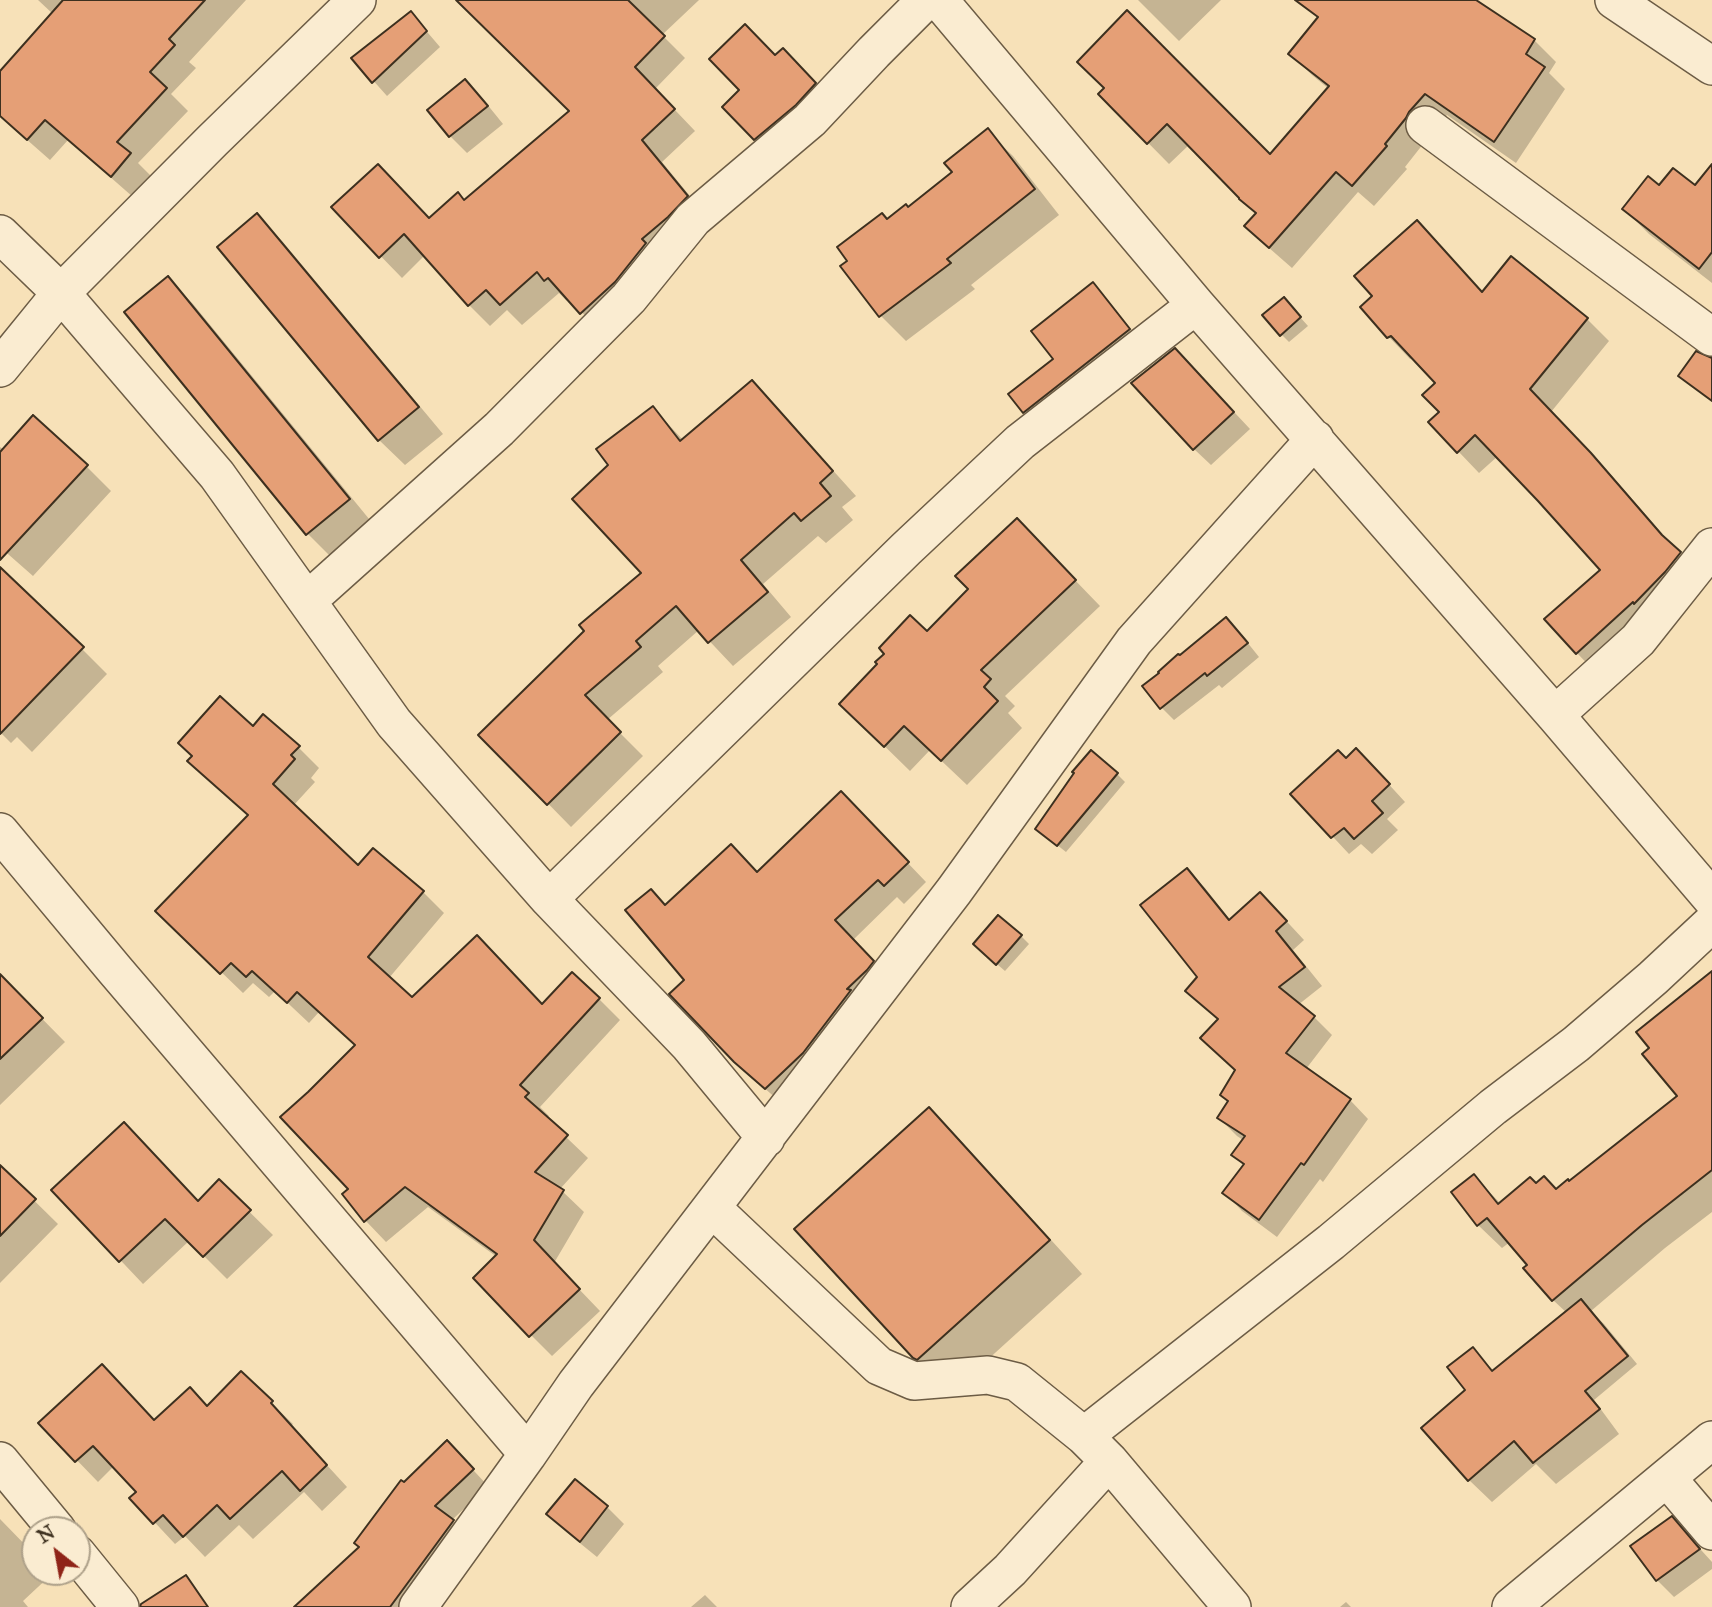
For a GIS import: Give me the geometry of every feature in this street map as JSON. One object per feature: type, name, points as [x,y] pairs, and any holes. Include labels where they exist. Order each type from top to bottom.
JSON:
[{"type":"street","points":[[0,369],[61,293],[356,0]]},
{"type":"street","points":[[307,601],[499,429],[629,298],[693,219],[810,120],[926,0]]},
{"type":"street","points":[[939,0],[1196,305],[1555,715],[1712,899]]},
{"type":"street","points":[[1614,0],[1712,66]]},
{"type":"street","points":[[1425,125],[1712,337]]},
{"type":"street","points":[[0,234],[61,293],[217,475],[394,723],[549,899],[689,1045],[766,1138]]},
{"type":"street","points":[[549,899],[906,549],[1020,442],[1196,305]]},
{"type":"street","points":[[418,1607],[576,1384],[954,891],[1134,641],[1315,439]]},
{"type":"street","points":[[1555,715],[1638,640],[1712,547]]},
{"type":"street","points":[[0,832],[528,1454]]},
{"type":"street","points":[[970,1607],[1010,1570],[1097,1448],[1331,1242],[1493,1107],[1576,1044],[1712,923]]},
{"type":"street","points":[[712,1208],[879,1366],[914,1381],[988,1375],[1017,1382],[1097,1448],[1232,1607]]},
{"type":"street","points":[[1511,1607],[1712,1440]]},
{"type":"street","points":[[0,1461],[45,1516]]},
{"type":"street","points":[[1667,1478],[1712,1531]]},
{"type":"street","points":[[91,1571],[120,1607]]},
{"type":"building","points":[[63,0],[205,0],[169,39],[175,45],[150,72],[167,88],[117,142],[131,153],[111,177],[45,120],[27,140],[0,116],[0,71]]},
{"type":"building","points":[[456,0],[628,0],[665,36],[635,67],[675,109],[642,140],[688,196],[642,239],[646,243],[615,282],[580,314],[548,278],[544,281],[537,272],[500,305],[486,290],[468,306],[404,234],[379,258],[331,207],[378,164],[429,218],[458,192],[464,200],[569,111]]},
{"type":"building","points":[[1295,0],[1476,0],[1535,39],[1526,54],[1545,67],[1494,142],[1425,94],[1385,144],[1387,146],[1352,186],[1336,172],[1269,248],[1244,226],[1256,213],[1239,199],[1167,124],[1147,144],[1098,94],[1104,88],[1077,62],[1127,10],[1270,154],[1329,86],[1288,54],[1318,17]]},
{"type":"building","points":[[411,11],[427,31],[372,83],[351,58]]},
{"type":"building","points":[[745,24],[775,55],[783,48],[816,83],[796,105],[754,140],[722,107],[739,90],[709,59]]},
{"type":"building","points":[[465,79],[488,106],[449,137],[427,110]]},
{"type":"building","points":[[988,128],[1035,189],[947,259],[951,263],[879,317],[840,266],[847,261],[837,247],[882,213],[887,219],[906,204],[908,207],[952,172],[944,163]]},
{"type":"building","points":[[1712,164],[1712,252],[1699,269],[1622,209],[1648,176],[1659,185],[1673,168],[1695,185]]},
{"type":"building","points":[[257,213],[419,407],[378,441],[217,247]]},
{"type":"building","points":[[1417,220],[1482,292],[1511,256],[1588,318],[1530,389],[1591,453],[1662,535],[1681,552],[1634,604],[1633,602],[1576,654],[1544,619],[1600,570],[1475,435],[1457,453],[1428,422],[1439,412],[1422,395],[1435,383],[1391,336],[1387,338],[1360,307],[1372,296],[1354,276]]},
{"type":"building","points":[[168,276],[350,499],[306,535],[124,312]]},
{"type":"building","points":[[1093,282],[1130,329],[1023,413],[1008,394],[1053,359],[1031,331]]},
{"type":"building","points":[[1284,297],[1301,317],[1280,336],[1262,315]]},
{"type":"building","points":[[1175,348],[1234,412],[1193,450],[1131,383]]},
{"type":"building","points":[[1696,351],[1712,358],[1712,401],[1678,376]]},
{"type":"building","points":[[752,380],[833,471],[820,483],[831,496],[801,521],[794,513],[741,560],[768,592],[708,643],[676,606],[636,641],[641,647],[585,695],[621,732],[547,805],[478,735],[584,631],[579,625],[641,573],[572,499],[608,465],[596,449],[653,406],[680,441]]},
{"type":"building","points":[[33,415],[88,465],[0,560],[0,452]]},
{"type":"building","points":[[1017,518],[1076,580],[981,670],[991,679],[984,687],[998,701],[941,761],[904,726],[884,747],[839,704],[877,664],[875,662],[884,654],[879,648],[910,615],[927,631],[968,589],[955,576]]},
{"type":"building","points":[[0,567],[84,647],[0,734]]},
{"type":"building","points":[[1226,617],[1248,643],[1160,709],[1142,686]]},
{"type":"building","points":[[220,696],[253,726],[263,714],[300,746],[291,755],[295,759],[273,784],[358,865],[373,848],[424,891],[368,957],[412,997],[477,935],[542,1004],[572,972],[600,998],[520,1085],[529,1093],[525,1097],[568,1135],[535,1172],[564,1190],[534,1240],[580,1289],[529,1337],[473,1278],[497,1254],[405,1187],[364,1222],[342,1194],[348,1189],[280,1117],[355,1045],[297,992],[287,1003],[252,971],[246,977],[231,963],[220,974],[155,911],[248,815],[187,761],[192,756],[178,743]]},
{"type":"building","points":[[1356,748],[1390,784],[1372,801],[1383,813],[1354,839],[1344,828],[1331,838],[1290,794],[1338,750],[1346,758]]},
{"type":"building","points":[[1091,750],[1118,773],[1057,846],[1035,829],[1074,773],[1072,772]]},
{"type":"building","points":[[841,791],[909,862],[884,886],[878,880],[835,920],[874,961],[847,989],[851,990],[803,1053],[765,1089],[734,1062],[669,994],[684,980],[625,910],[651,889],[665,905],[731,844],[757,872]]},
{"type":"building","points":[[1187,868],[1229,920],[1260,892],[1287,921],[1276,931],[1305,967],[1279,987],[1315,1016],[1286,1053],[1351,1099],[1304,1165],[1301,1163],[1259,1220],[1222,1193],[1244,1164],[1231,1155],[1245,1136],[1217,1118],[1228,1101],[1220,1095],[1235,1070],[1200,1038],[1218,1019],[1185,991],[1197,977],[1140,905]]},
{"type":"building","points":[[998,915],[1022,935],[996,965],[973,944]]},
{"type":"building","points":[[1712,971],[1712,1170],[1552,1301],[1523,1268],[1527,1265],[1487,1218],[1477,1226],[1451,1192],[1474,1174],[1498,1204],[1530,1177],[1536,1183],[1544,1176],[1556,1189],[1677,1096],[1642,1054],[1649,1048],[1636,1032]]},
{"type":"building","points":[[0,974],[43,1018],[0,1059]]},
{"type":"building","points":[[929,1107],[1050,1240],[917,1360],[794,1229]]},
{"type":"building","points":[[124,1122],[198,1201],[219,1179],[251,1210],[203,1257],[165,1219],[119,1262],[51,1190]]},
{"type":"building","points":[[0,1165],[36,1199],[0,1236]]},
{"type":"building","points":[[1581,1299],[1628,1356],[1585,1391],[1600,1409],[1533,1463],[1514,1441],[1468,1481],[1421,1428],[1465,1390],[1447,1367],[1473,1347],[1492,1371]]},
{"type":"building","points":[[102,1364],[154,1420],[190,1387],[207,1406],[241,1371],[273,1401],[271,1403],[327,1465],[300,1491],[282,1471],[230,1519],[217,1505],[183,1537],[163,1515],[153,1524],[129,1498],[136,1492],[93,1446],[75,1462],[38,1423]]},
{"type":"building","points":[[447,1440],[474,1469],[435,1506],[454,1520],[390,1607],[294,1607],[359,1547],[354,1543],[401,1480],[404,1482]]},
{"type":"building","points":[[575,1479],[608,1506],[580,1542],[546,1514]]},
{"type":"building","points":[[1672,1516],[1700,1549],[1656,1581],[1630,1546]]},
{"type":"building","points":[[186,1575],[208,1607],[140,1607],[141,1604]]}]
